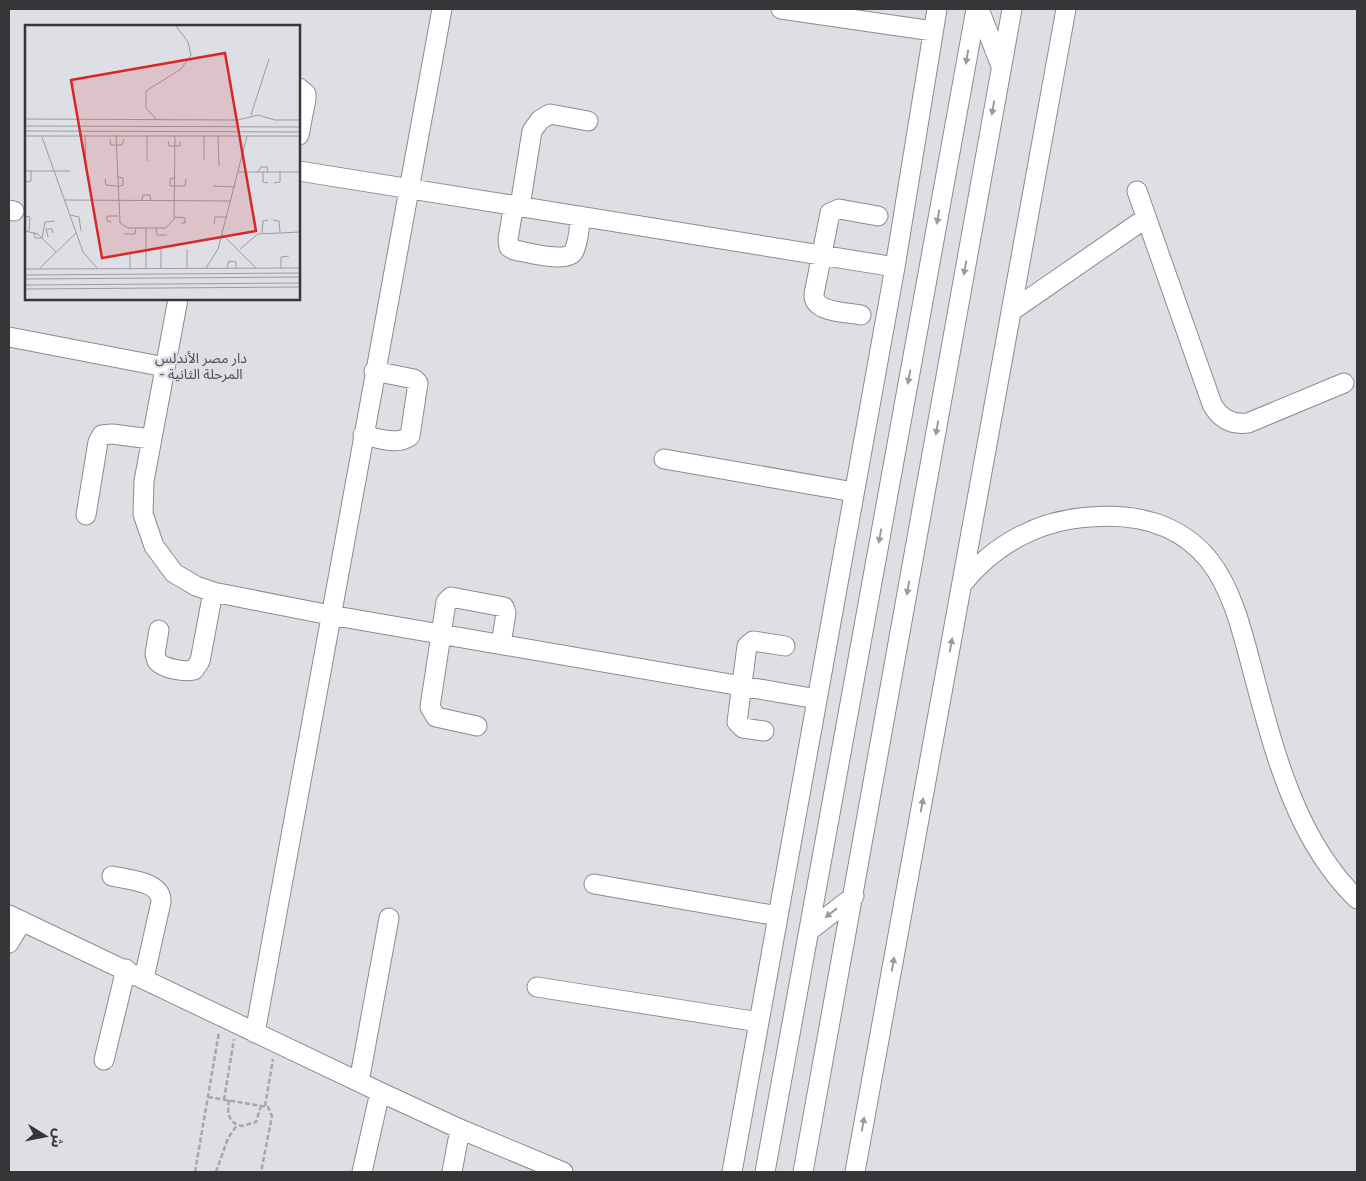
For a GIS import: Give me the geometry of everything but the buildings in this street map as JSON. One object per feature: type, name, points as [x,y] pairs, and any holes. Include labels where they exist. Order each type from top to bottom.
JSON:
[{"type":"street","points":[[254,1033],[374,371],[442,9]]},
{"type":"street","points":[[781,9],[933,32]]},
{"type":"street","points":[[732,1172],[895,267],[937,9]]},
{"type":"street","points":[[977,9],[1001,66]]},
{"type":"street","points":[[765,1172],[977,9]]},
{"type":"street","points":[[803,1172],[1012,9]]},
{"type":"street","points":[[854,1172],[1066,9]]},
{"type":"street","points":[[300,89],[306,94],[306,99],[300,130]]},
{"type":"street","points":[[582,216],[574,251],[570,256],[561,258],[514,250],[509,246],[508,239],[532,131],[540,120],[550,114],[588,121]]},
{"type":"street","points":[[300,171],[408,187],[895,267]]},
{"type":"street","points":[[1137,191],[1212,404],[1220,416],[1232,422],[1248,424],[1344,383]]},
{"type":"street","points":[[861,314],[820,307],[814,294],[829,216],[833,211],[839,209],[878,216]]},
{"type":"street","points":[[1012,310],[1146,218]]},
{"type":"street","points":[[178,300],[144,481],[144,514],[154,546],[174,573],[196,586],[213,592],[330,615],[817,699]]},
{"type":"street","points":[[9,337],[165,367]]},
{"type":"street","points":[[363,435],[396,442],[403,442],[410,436],[418,383],[414,379],[374,371]]},
{"type":"street","points":[[86,515],[98,442],[102,435],[112,434],[151,439]]},
{"type":"street","points":[[664,459],[854,492]]},
{"type":"street","points":[[962,584],[981,564],[1007,543],[1038,528],[1064,521],[1104,516],[1139,518],[1166,527],[1190,541],[1210,562],[1232,605],[1275,750],[1302,822],[1327,863],[1357,899]]},
{"type":"street","points":[[159,630],[155,654],[157,662],[163,666],[187,671],[194,670],[200,661],[213,592]]},
{"type":"street","points":[[477,726],[436,717],[430,706],[446,602],[450,596],[504,607],[506,613],[501,644]]},
{"type":"street","points":[[764,731],[744,728],[738,725],[736,719],[749,642],[785,646]]},
{"type":"street","points":[[112,876],[153,887],[161,895],[144,978]]},
{"type":"street","points":[[594,884],[778,916]]},
{"type":"street","points":[[809,931],[854,896]]},
{"type":"street","points":[[9,943],[16,918],[144,978],[229,1022],[380,1092],[460,1129],[564,1172]]},
{"type":"street","points":[[359,1082],[389,918]]},
{"type":"street","points":[[104,1060],[126,970]]},
{"type":"street","points":[[537,986],[759,1022]]},
{"type":"street","points":[[362,1172],[380,1092]]},
{"type":"street","points":[[452,1172],[460,1129]]},
{"type":"path","points":[[195,1172],[208,1097],[229,1022]]},
{"type":"path","points":[[224,1100],[229,1022]]},
{"type":"path","points":[[266,1106],[276,1043]]},
{"type":"path","points":[[208,1097],[266,1106],[271,1110],[272,1116],[260,1172]]},
{"type":"path","points":[[229,1100],[227,1113],[237,1125],[247,1126],[256,1122],[261,1106]]},
{"type":"path","points":[[216,1172],[228,1138],[237,1125]]},
{"type":"district","name":"دار مصر الأندلس - المرحلة الثانية","points":[[201,366]]}]
